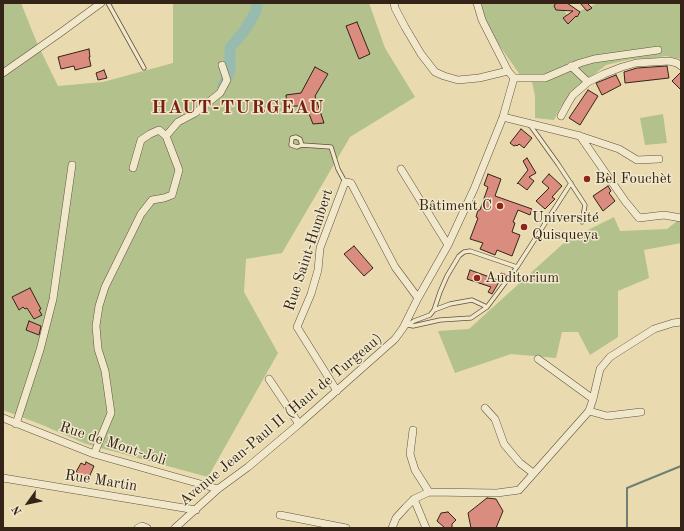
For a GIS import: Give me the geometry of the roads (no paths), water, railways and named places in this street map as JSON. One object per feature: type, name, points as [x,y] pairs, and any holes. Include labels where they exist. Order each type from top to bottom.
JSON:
[{"type":"street","points":[[3,73],[101,3]]},
{"type":"street","points":[[394,3],[405,27],[421,54],[435,72],[458,80],[479,78],[508,71]]},
{"type":"street","points":[[477,3],[482,20],[508,71],[514,78],[545,78],[571,66],[594,59],[658,50]]},
{"type":"street","points":[[561,116],[574,95],[588,82],[604,74],[636,63],[669,61],[677,63],[681,66]]},
{"type":"street","points":[[166,136],[178,122],[200,109],[220,93],[227,80],[222,65]]},
{"type":"street","points":[[571,66],[588,82]]},
{"type":"street","name":"Avenue Jean-Paul II (Haut de Turgeau)","points":[[175,528],[218,489],[248,467],[337,391],[395,339],[405,327],[418,298],[448,245],[474,189],[503,117],[514,78]]},
{"type":"street","points":[[503,117],[580,136],[619,149],[637,160],[659,159]]},
{"type":"street","points":[[94,454],[111,413],[105,371],[98,349],[96,326],[99,306],[105,287],[141,214],[152,200],[172,195],[179,170],[166,136],[159,130],[141,140],[132,168]]},
{"type":"street","points":[[580,136],[621,196],[639,218],[664,215],[681,218]]},
{"type":"street","points":[[16,424],[40,350],[53,299],[72,165]]},
{"type":"street","points":[[401,169],[448,245]]},
{"type":"street","points":[[348,182],[395,266],[418,298]]},
{"type":"street","name":"Rue Saint-Humbert","points":[[337,391],[297,327],[313,288],[318,270],[320,248],[348,182]]},
{"type":"street","points":[[392,528],[396,518],[406,506],[414,499],[429,492],[496,493],[519,490],[589,411],[600,369],[610,357],[654,329],[681,322]]},
{"type":"street","points":[[538,359],[593,399]]},
{"type":"street","points":[[269,379],[299,424]]},
{"type":"street","points":[[484,408],[495,419],[504,444],[520,462],[533,473]]},
{"type":"street","points":[[589,411],[607,416],[641,412]]},
{"type":"street","name":"Rue de Mont-Joli","points":[[3,418],[94,454],[218,489]]},
{"type":"street","points":[[413,430],[410,454],[415,470],[429,492]]},
{"type":"street","name":"Rue Martin","points":[[3,478],[196,510]]},
{"type":"street","points":[[414,499],[426,528]]},
{"type":"street","points":[[280,515],[346,528]]},
{"type":"street","points":[[138,528],[142,526],[147,528]]},
{"type":"lane","points":[[108,3],[144,68]]},
{"type":"lane","points":[[529,123],[585,205],[582,222]]},
{"type":"lane","points":[[302,145],[331,147],[338,169],[348,182]]},
{"type":"lane","points":[[405,327],[440,320],[471,318],[487,307],[517,267],[570,183]]},
{"type":"lane","points":[[405,327],[414,321],[430,315],[434,310],[447,276],[459,256],[464,252],[470,251],[517,267]]},
{"type":"lane","points":[[434,310],[450,304],[472,300],[487,307]]},
{"type":"waterway","points":[[223,86],[230,71],[230,48],[245,30],[256,11],[257,3]]},
{"type":"waterway","points":[[627,528],[627,488],[681,466]]},
{"type":"place","name":"Bèl Fouchèt","points":[[587,179]]},
{"type":"place","name":"Bâtiment C","points":[[500,206]]},
{"type":"place","name":"Université Quisqueya","points":[[524,227]]},
{"type":"place","name":"Auditorium","points":[[477,278]]},
{"type":"district","name":"HAUT-TURGEAU","points":[[238,108]]}]
